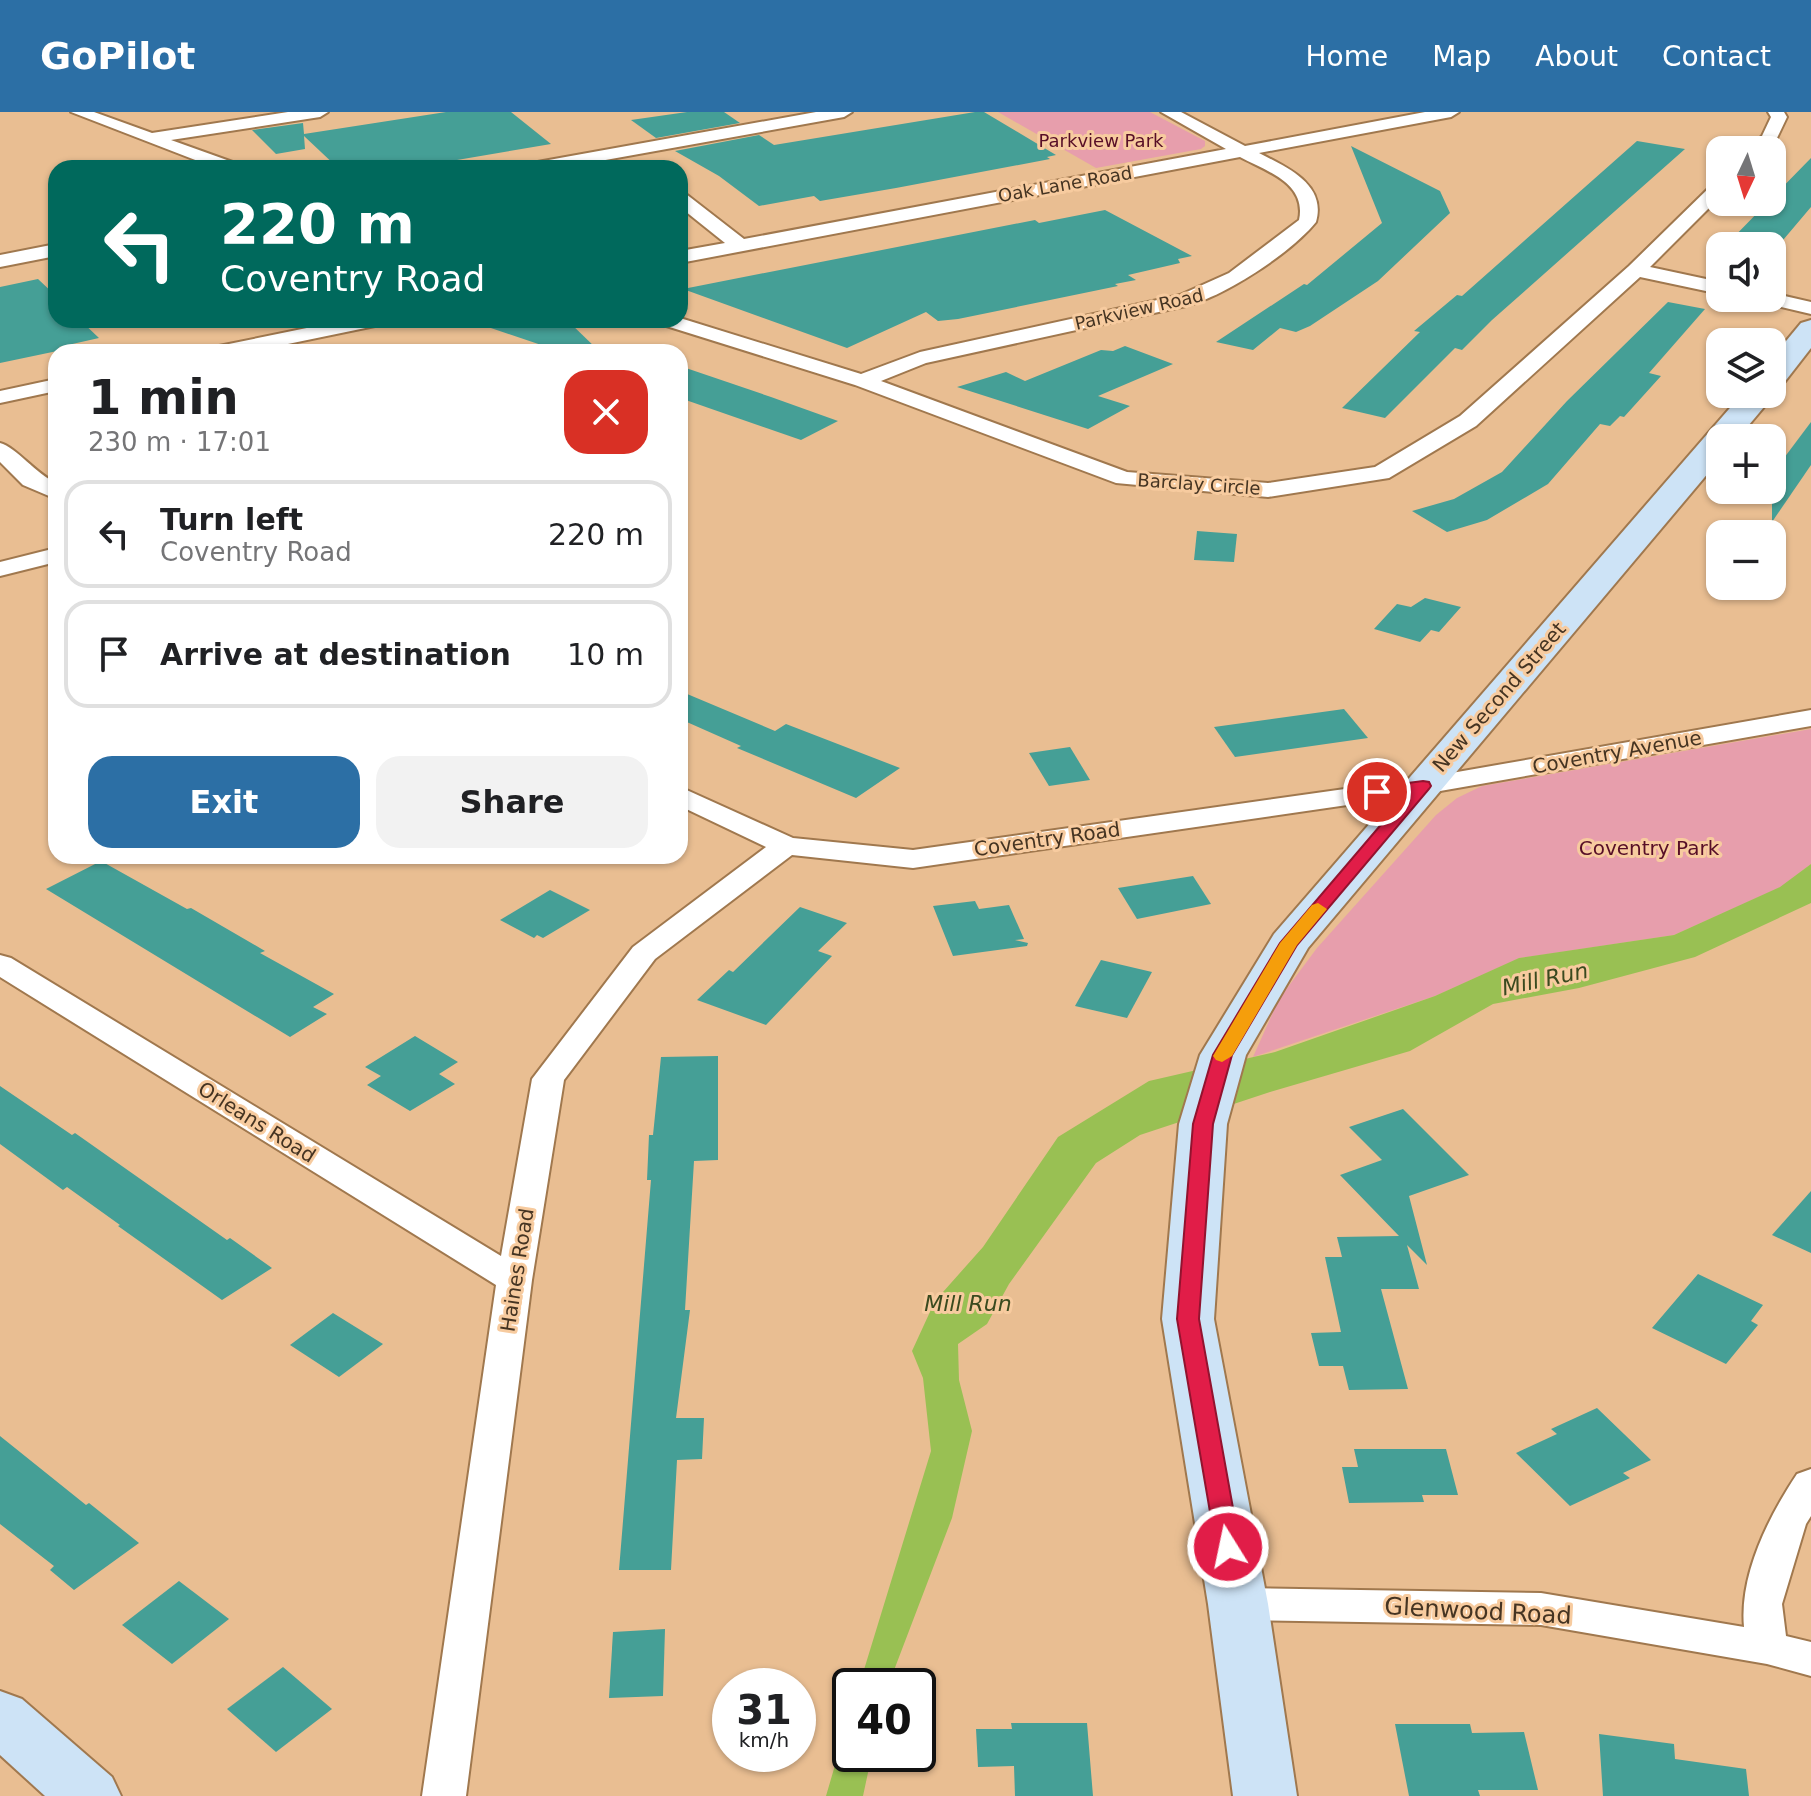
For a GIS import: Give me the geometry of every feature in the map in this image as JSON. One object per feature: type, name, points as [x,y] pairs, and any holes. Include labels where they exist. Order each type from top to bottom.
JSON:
[{"type":"street","points":[[79,112],[211,160]]},
{"type":"street","points":[[152,138],[320,112]]},
{"type":"street","points":[[581,160],[842,112]]},
{"type":"street","name":"Parkview Road","points":[[862,381],[920,358],[1186,300],[1232,281],[1307,222],[1310,214],[1307,195],[1293,178],[1169,112]]},
{"type":"street","name":"Oak Lane Road","points":[[688,255],[1451,112]]},
{"type":"street","points":[[1770,136],[1779,117],[1776,112]]},
{"type":"street","points":[[624,153],[633,160]]},
{"type":"street","name":"Barclay Circle","points":[[688,327],[862,381],[1124,478],[1268,490],[1381,473],[1468,421],[1636,270],[1706,201]]},
{"type":"street","points":[[688,204],[738,244]]},
{"type":"street","points":[[0,261],[48,252]]},
{"type":"street","points":[[1636,270],[1706,285]]},
{"type":"street","points":[[1786,302],[1811,308]]},
{"type":"street","points":[[258,344],[336,328]]},
{"type":"street","points":[[1786,363],[1807,340]]},
{"type":"street","points":[[0,397],[48,387]]},
{"type":"street","name":"New Second Street","points":[[1732,424],[1746,408]]},
{"type":"street","points":[[0,450],[31,480],[48,488]]},
{"type":"street","name":"New Second Street","points":[[1265,1796],[1238,1604],[1188,1319],[1203,1124],[1223,1055],[1289,943],[1706,454]]},
{"type":"street","points":[[0,569],[48,557]]},
{"type":"street","name":"Coventry Avenue","points":[[1423,786],[1811,718]]},
{"type":"street","name":"Coventry Road","points":[[688,799],[786,846],[850,855],[913,859],[1423,786]]},
{"type":"street","name":"Haines Road","points":[[444,1796],[514,1280],[548,1079],[644,953],[786,846]]},
{"type":"street","name":"Orleans Road","points":[[0,964],[514,1280]]},
{"type":"street","points":[[1767,1647],[1762,1604],[1787,1521],[1811,1484]]},
{"type":"street","name":"Glenwood Road","points":[[1238,1604],[1541,1609],[1767,1647],[1811,1659]]},
{"type":"street","points":[[0,1717],[89,1796]]},
{"type":"green space","name":"Parkview Park","points":[[998,112],[1150,112],[1205,141],[1205,146],[1096,168]]},
{"type":"green space","name":"Coventry Park","points":[[1811,729],[1811,864],[1781,887],[1674,935],[1520,958],[1435,996],[1253,1057],[1279,999],[1317,948],[1436,815],[1457,798],[1482,786]]},
{"type":"water","name":"Mill Run","points":[[1811,864],[1811,903],[1695,957],[1579,988],[1493,1004],[1410,1051],[1270,1092],[1140,1135],[1096,1163],[1009,1284],[987,1324],[958,1344],[959,1380],[972,1431],[952,1518],[895,1668],[865,1668],[931,1451],[923,1378],[912,1351],[935,1301],[983,1247],[1058,1137],[1149,1081],[1275,1052],[1435,996],[1519,958],[1674,935],[1780,887]]},
{"type":"water","points":[[833,1772],[868,1772],[863,1796],[826,1796]]},
{"type":"building","points":[[446,112],[511,112],[551,144],[457,160],[330,160],[304,136],[305,149],[276,154],[252,130],[303,123],[304,134]]},
{"type":"building","points":[[687,112],[724,112],[740,123],[656,138],[631,120]]},
{"type":"building","points":[[984,112],[1056,155],[1047,157],[1050,159],[896,188],[820,201],[814,196],[759,206],[719,176],[675,151],[759,135],[774,145]]},
{"type":"building","points":[[1637,141],[1685,149],[1462,350],[1455,348],[1385,418],[1342,408],[1420,332],[1414,331],[1457,295],[1462,296]]},
{"type":"building","points":[[1351,146],[1440,191],[1450,213],[1378,281],[1310,326],[1296,332],[1280,328],[1253,350],[1216,342],[1304,284],[1307,285],[1382,223]]},
{"type":"building","points":[[1811,158],[1811,207],[1786,237],[1786,232],[1739,232],[1754,216],[1786,216],[1786,184]]},
{"type":"building","points":[[1105,210],[1192,256],[1178,259],[1180,263],[1128,275],[1136,280],[1115,284],[1118,286],[958,319],[938,321],[926,312],[847,348],[688,291],[688,288],[1035,220],[1039,223]]},
{"type":"building","points":[[38,279],[48,288],[48,328],[88,328],[99,338],[72,344],[48,344],[48,353],[0,363],[0,287]]},
{"type":"building","points":[[1668,302],[1705,309],[1649,373],[1661,376],[1624,417],[1620,416],[1610,426],[1600,424],[1548,484],[1487,520],[1447,532],[1412,511],[1454,499],[1502,472],[1567,401]]},
{"type":"building","points":[[491,328],[575,328],[592,344],[538,344]]},
{"type":"building","points":[[1125,346],[1173,364],[1098,396],[1130,406],[1088,429],[957,387],[1006,372],[1025,381],[1101,350],[1113,351]]},
{"type":"building","points":[[688,369],[838,421],[801,440],[688,401]]},
{"type":"building","points":[[1811,422],[1811,465],[1786,502],[1786,455]]},
{"type":"building","points":[[1772,504],[1784,504],[1773,520]]},
{"type":"building","points":[[1197,531],[1237,534],[1234,562],[1194,560]]},
{"type":"building","points":[[1425,598],[1461,607],[1439,632],[1431,630],[1420,642],[1374,629],[1397,604],[1411,607]]},
{"type":"building","points":[[688,694],[775,731],[786,724],[900,768],[856,798],[737,748],[741,746],[688,723]]},
{"type":"building","points":[[1344,709],[1368,738],[1235,757],[1214,727]]},
{"type":"building","points":[[1070,747],[1090,780],[1049,786],[1029,753]]},
{"type":"building","points":[[95,864],[106,864],[187,909],[191,908],[265,951],[260,953],[334,994],[313,1007],[327,1014],[290,1037],[46,889]]},
{"type":"building","points":[[1193,876],[1211,904],[1137,919],[1118,888]]},
{"type":"building","points":[[550,890],[590,910],[543,938],[537,935],[534,938],[500,920]]},
{"type":"building","points":[[975,901],[979,909],[1009,905],[1024,939],[1015,940],[1028,943],[1027,946],[953,956],[933,906]]},
{"type":"building","points":[[800,907],[847,923],[818,951],[832,956],[766,1025],[697,1000],[729,970],[733,972]]},
{"type":"building","points":[[1101,960],[1152,972],[1127,1018],[1075,1006]]},
{"type":"building","points":[[415,1036],[458,1062],[439,1074],[455,1084],[410,1111],[367,1085],[381,1076],[365,1067]]},
{"type":"building","points":[[718,1056],[718,1160],[694,1161],[685,1310],[690,1310],[676,1418],[704,1418],[702,1459],[677,1460],[671,1570],[619,1570],[651,1180],[647,1180],[649,1135],[653,1135],[661,1057]]},
{"type":"building","points":[[0,1086],[72,1135],[75,1133],[272,1268],[222,1300],[67,1187],[63,1190],[0,1144]]},
{"type":"building","points":[[1403,1109],[1469,1175],[1409,1196],[1427,1265],[1407,1245],[1419,1289],[1381,1289],[1408,1389],[1349,1390],[1343,1366],[1319,1366],[1311,1333],[1341,1332],[1325,1257],[1342,1257],[1337,1237],[1399,1236],[1340,1175],[1382,1160],[1349,1127]]},
{"type":"building","points":[[1811,1191],[1811,1253],[1772,1235]]},
{"type":"building","points":[[1698,1274],[1763,1305],[1751,1321],[1758,1325],[1726,1364],[1652,1328]]},
{"type":"building","points":[[333,1313],[383,1344],[339,1377],[290,1345]]},
{"type":"building","points":[[1597,1408],[1651,1460],[1623,1473],[1630,1478],[1570,1506],[1516,1453],[1557,1434],[1551,1429]]},
{"type":"building","points":[[0,1436],[139,1543],[74,1590],[50,1570],[54,1566],[0,1524]]},
{"type":"building","points":[[1354,1449],[1446,1449],[1458,1495],[1422,1495],[1424,1502],[1349,1503],[1342,1467],[1358,1467]]},
{"type":"building","points":[[179,1581],[229,1619],[172,1664],[122,1625]]},
{"type":"building","points":[[665,1629],[663,1696],[609,1698],[613,1632]]},
{"type":"building","points":[[283,1667],[332,1709],[276,1752],[227,1709]]},
{"type":"building","points":[[1011,1723],[1087,1723],[1093,1796],[1015,1796],[1014,1766],[978,1767],[976,1729],[1012,1729]]},
{"type":"building","points":[[1395,1724],[1470,1724],[1472,1733],[1524,1732],[1538,1790],[1478,1790],[1480,1796],[1409,1796]]},
{"type":"building","points":[[1599,1734],[1674,1744],[1675,1759],[1746,1769],[1749,1796],[1603,1796]]},
{"type":"slow traffic","points":[[1222,1056],[1289,943],[1318,909]]},
{"type":"route","points":[[1228,1547],[1188,1319],[1203,1124],[1223,1055],[1289,943],[1423,786],[1377,792]]}]
